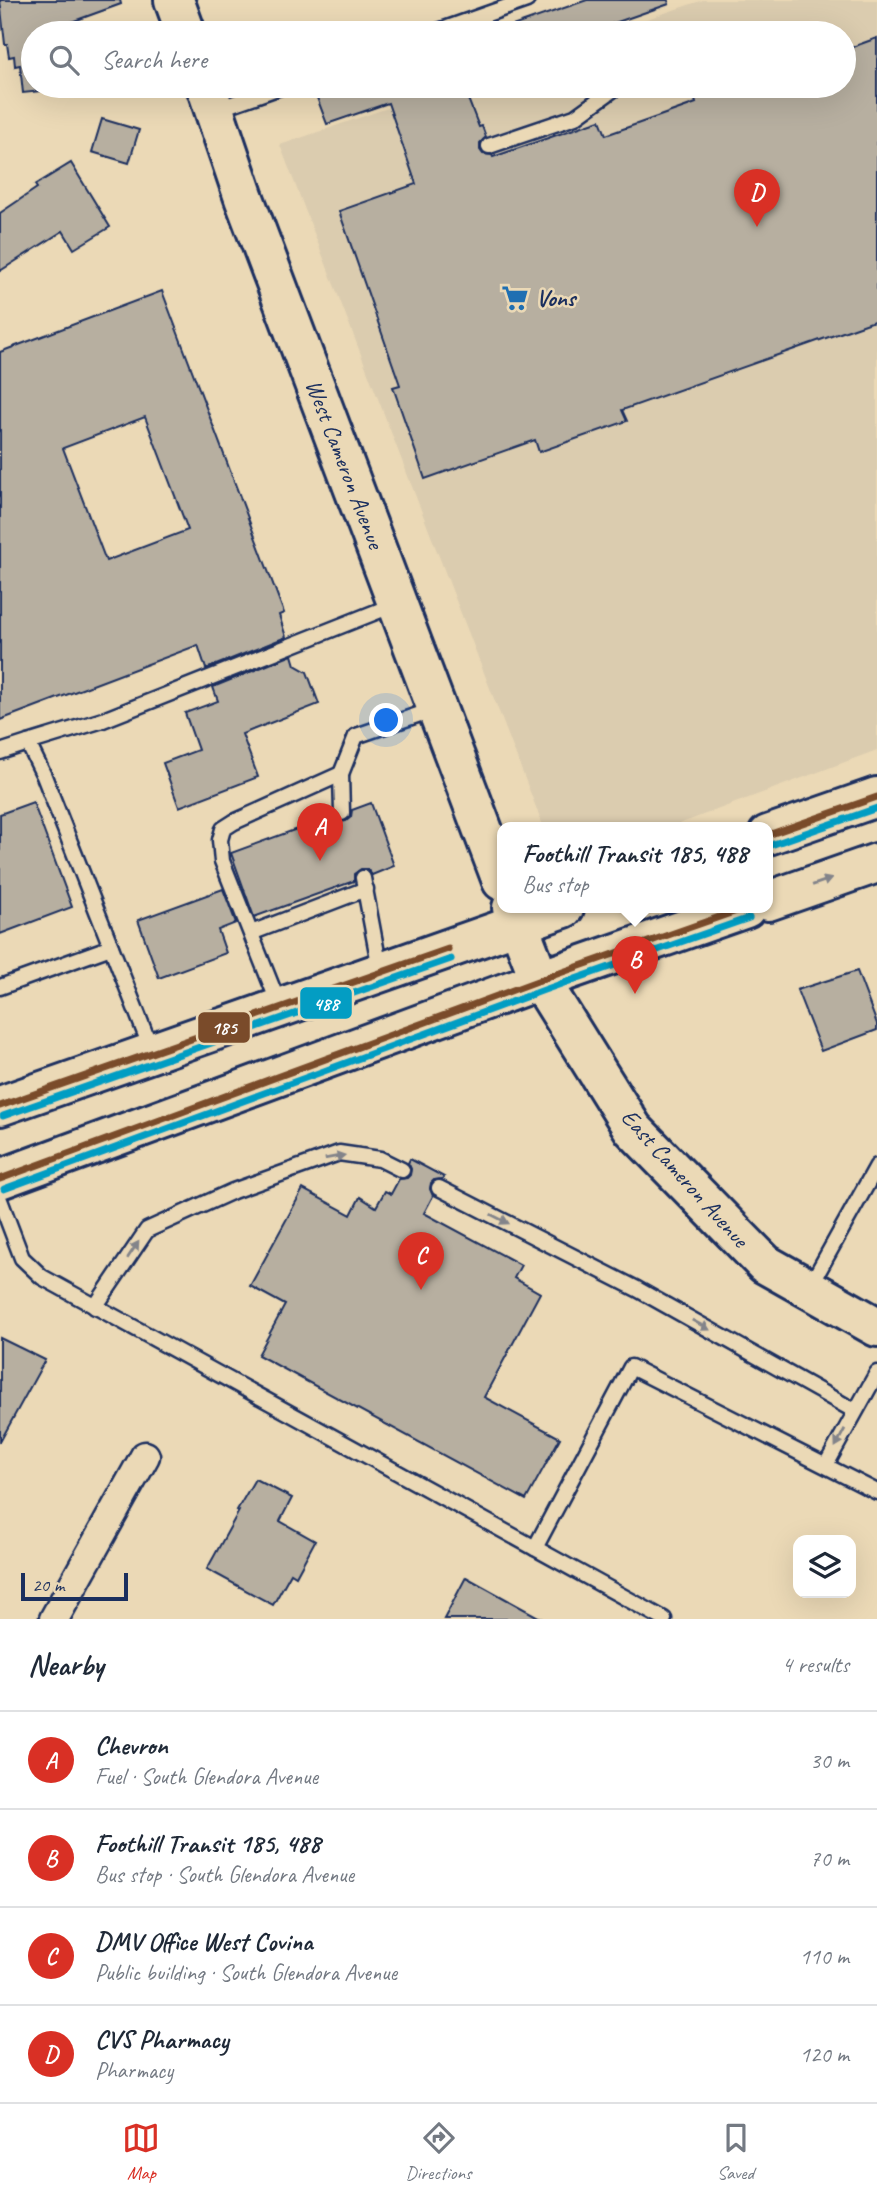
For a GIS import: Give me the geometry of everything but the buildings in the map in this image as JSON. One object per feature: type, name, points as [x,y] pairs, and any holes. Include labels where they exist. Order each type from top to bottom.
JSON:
[{"type":"main road","points":[[174,0],[182,21]]},
{"type":"main road","name":"West Cameron Avenue","points":[[211,98],[244,198],[497,868]]},
{"type":"main road","points":[[773,833],[877,797]]},
{"type":"main road","points":[[773,899],[877,863]]},
{"type":"main road","points":[[0,1106],[380,973],[515,916],[533,913]]},
{"type":"main road","points":[[0,1179],[540,980],[732,913]]},
{"type":"main road","points":[[515,916],[540,980]]},
{"type":"main road","name":"East Cameron Avenue","points":[[540,980],[634,1129],[765,1265],[877,1327]]},
{"type":"street","points":[[54,1619],[145,1456]]},
{"type":"lane","points":[[467,21],[527,0]]},
{"type":"lane","points":[[489,146],[575,117],[601,98]]},
{"type":"lane","points":[[0,752],[103,720],[397,603]]},
{"type":"lane","points":[[342,813],[341,774],[356,736],[437,708]]},
{"type":"lane","points":[[28,743],[44,776],[152,1053]]},
{"type":"lane","points":[[281,1007],[222,861],[220,839],[223,829],[341,774]]},
{"type":"lane","points":[[251,933],[365,883],[380,973]]},
{"type":"lane","points":[[0,988],[111,947]]},
{"type":"lane","points":[[95,1307],[147,1230],[233,1191],[339,1153],[380,1159],[402,1170]]},
{"type":"lane","points":[[809,1289],[877,1166]]},
{"type":"lane","points":[[439,1188],[637,1289],[855,1411]]},
{"type":"lane","points":[[0,1200],[22,1258],[42,1277],[664,1619]]},
{"type":"lane","points":[[535,1548],[631,1367],[877,1492]]},
{"type":"lane","points":[[826,1465],[877,1373]]},
{"type":"shaded area","points":[[703,0],[877,0],[877,750],[684,822],[542,822],[280,145],[417,98],[856,98],[856,21],[641,21]]},
{"type":"transit line","name":"185","points":[[773,833],[877,797]]},
{"type":"transit line","name":"488","points":[[773,844],[877,808]]},
{"type":"transit line","name":"185","points":[[0,1179],[540,980],[731,913]]},
{"type":"transit line","name":"488","points":[[4,1189],[544,990],[749,918]]},
{"type":"transit line","name":"185","points":[[0,1106],[448,949]]},
{"type":"transit line","name":"488","points":[[3,1116],[451,959]]},
{"type":"place","name":"CVS Pharmacy","points":[[757,227]]},
{"type":"place","name":"Vons","points":[[515,298]]},
{"type":"place","name":"Chevron","points":[[320,861]]},
{"type":"place","name":"Foothill Transit 185, 488","points":[[635,994]]},
{"type":"place","name":"DMV Office West Covina","points":[[421,1290]]}]
